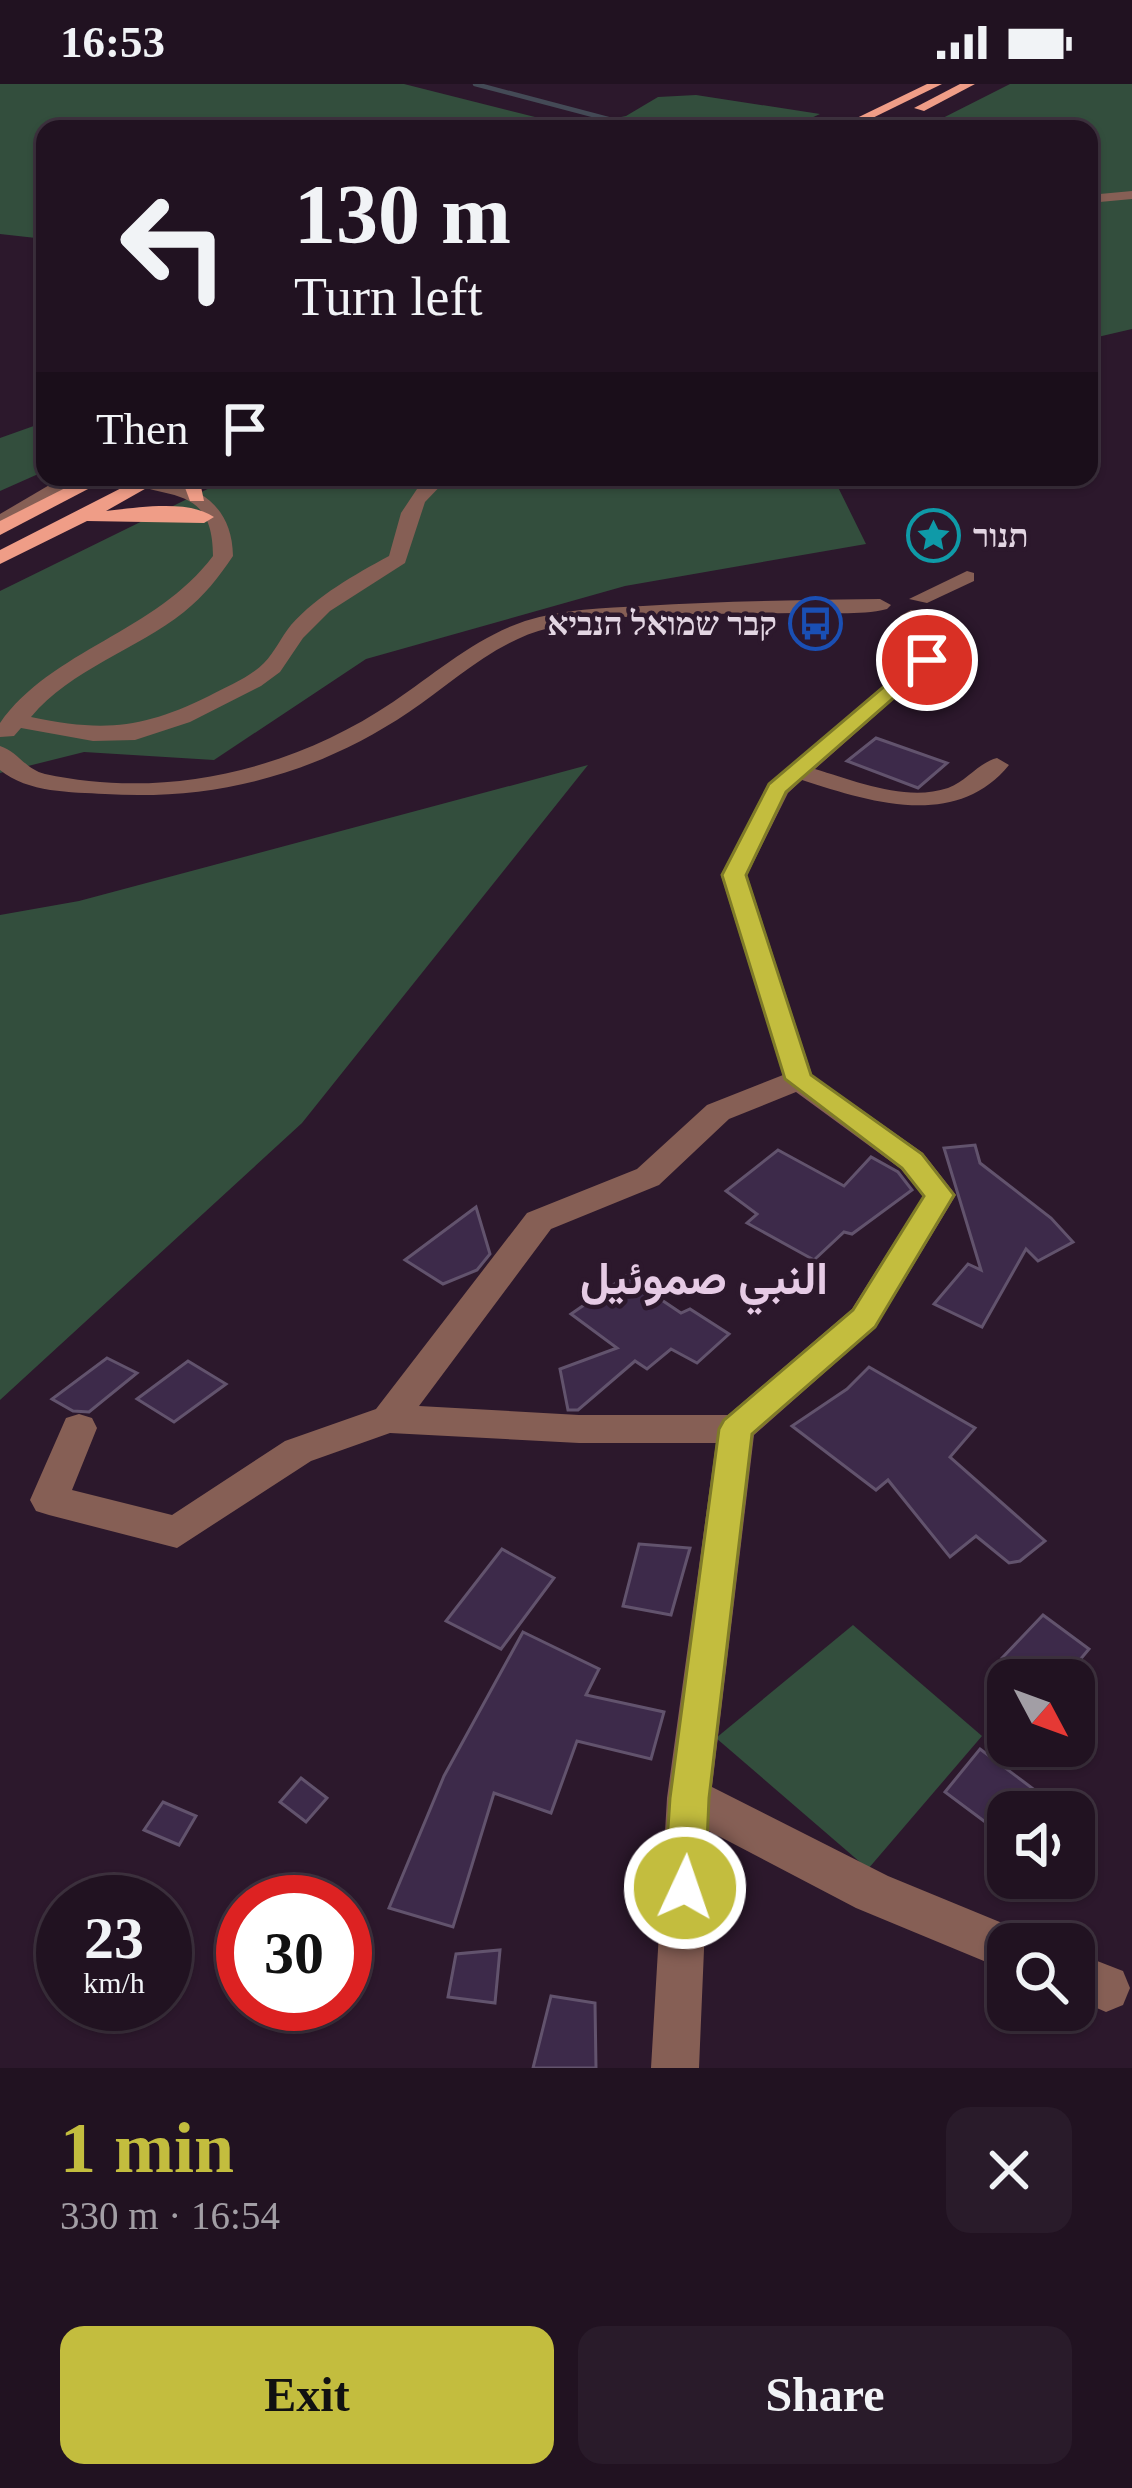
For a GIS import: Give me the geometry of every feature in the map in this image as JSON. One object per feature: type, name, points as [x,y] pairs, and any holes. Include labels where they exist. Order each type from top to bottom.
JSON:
[{"type":"main road","points":[[859,120],[936,84]]},
{"type":"main road","points":[[895,120],[969,84]]},
{"type":"main road","points":[[0,525],[86,486]]},
{"type":"main road","points":[[0,558],[135,486]]},
{"type":"main road","points":[[65,524],[203,504]]},
{"type":"street","points":[[1098,199],[1132,195]]},
{"type":"street","points":[[0,525],[63,486]]},
{"type":"street","points":[[0,742],[14,720],[57,686],[181,604],[224,556],[203,504],[157,486]]},
{"type":"street","points":[[14,720],[87,736],[140,734],[164,728],[253,681],[268,671],[296,631],[337,593],[398,559],[407,520],[426,486]]},
{"type":"street","points":[[0,786],[29,778],[141,790],[190,789],[275,771],[344,744],[477,651],[537,625],[672,610],[904,607],[967,577]]},
{"type":"street","points":[[79,1428],[49,1500],[177,1532],[298,1451],[389,1419],[579,1429],[736,1429],[864,1318],[940,1195],[912,1161],[799,1079],[734,875],[777,789],[920,669],[928,650],[904,607]]},
{"type":"street","points":[[0,754],[10,768],[29,778]]},
{"type":"street","points":[[798,771],[900,802],[942,796],[987,777],[997,765]]},
{"type":"street","points":[[389,1419],[539,1221],[647,1177],[718,1112],[799,1079]]},
{"type":"street","points":[[675,2068],[689,1798],[736,1429]]},
{"type":"street","points":[[689,1798],[872,1892],[987,1939]]},
{"type":"green space","points":[[0,84],[404,84],[555,120],[36,120],[36,238],[0,234]]},
{"type":"green space","points":[[1010,84],[1132,84],[1132,329],[1098,337],[1098,120],[939,120]]},
{"type":"green space","points":[[696,95],[820,114],[807,120],[606,120],[626,116],[658,97]]},
{"type":"green space","points":[[36,425],[36,475],[0,491],[0,438]]},
{"type":"green space","points":[[214,486],[837,486],[866,544],[625,586],[366,659],[214,760],[84,752],[0,773],[0,591]]},
{"type":"green space","points":[[588,765],[302,1123],[0,1400],[0,915],[79,901]]},
{"type":"green space","points":[[853,1625],[982,1736],[868,1869],[716,1738]]},
{"type":"building","points":[[876,738],[947,763],[918,788],[847,761]]},
{"type":"building","points":[[975,1145],[980,1163],[1051,1218],[1073,1242],[1038,1261],[1026,1249],[982,1327],[934,1304],[968,1264],[981,1270],[944,1148]]},
{"type":"building","points":[[778,1150],[844,1186],[871,1157],[898,1172],[912,1190],[852,1234],[844,1232],[814,1260],[747,1223],[757,1214],[726,1191]]},
{"type":"building","points":[[476,1207],[490,1254],[477,1270],[443,1284],[405,1260]]},
{"type":"building","points":[[626,1276],[681,1313],[690,1309],[729,1334],[697,1363],[671,1349],[647,1369],[635,1361],[578,1410],[568,1410],[560,1369],[617,1348],[571,1314]]},
{"type":"building","points":[[107,1358],[137,1373],[89,1412],[73,1411],[52,1399]]},
{"type":"building","points":[[188,1361],[226,1384],[174,1422],[137,1399]]},
{"type":"building","points":[[869,1367],[975,1428],[950,1457],[1045,1541],[1020,1561],[1009,1563],[976,1536],[950,1557],[888,1480],[876,1490],[792,1426],[847,1389]]},
{"type":"building","points":[[639,1544],[690,1548],[671,1615],[623,1606]]},
{"type":"building","points":[[502,1549],[554,1578],[501,1649],[446,1621]]},
{"type":"building","points":[[1043,1615],[1089,1649],[1081,1659],[1002,1658]]},
{"type":"building","points":[[523,1632],[599,1669],[586,1695],[664,1712],[651,1759],[577,1741],[551,1813],[494,1793],[453,1927],[389,1908],[444,1776]]},
{"type":"building","points":[[980,1749],[987,1754],[987,1767],[1004,1767],[1036,1791],[987,1791],[987,1823],[945,1792]]},
{"type":"building","points":[[301,1778],[327,1798],[306,1822],[280,1802]]},
{"type":"building","points":[[163,1802],[196,1816],[179,1845],[144,1830]]},
{"type":"building","points":[[500,1950],[495,2003],[448,1997],[456,1954]]},
{"type":"building","points":[[551,1996],[595,2003],[596,2068],[533,2068]]},
{"type":"waterway","points":[[475,84],[612,120]]},
{"type":"place","name":"תנור","points":[[934,535]]},
{"type":"place","name":"קבר שמואל הנביא","points":[[816,623]]},
{"type":"district","name":"النبي صموئيل","points":[[704,1278]]},
{"type":"route","points":[[685,1888],[689,1798],[736,1429],[864,1318],[940,1195],[912,1161],[799,1079],[734,875],[777,789],[927,660]]}]
